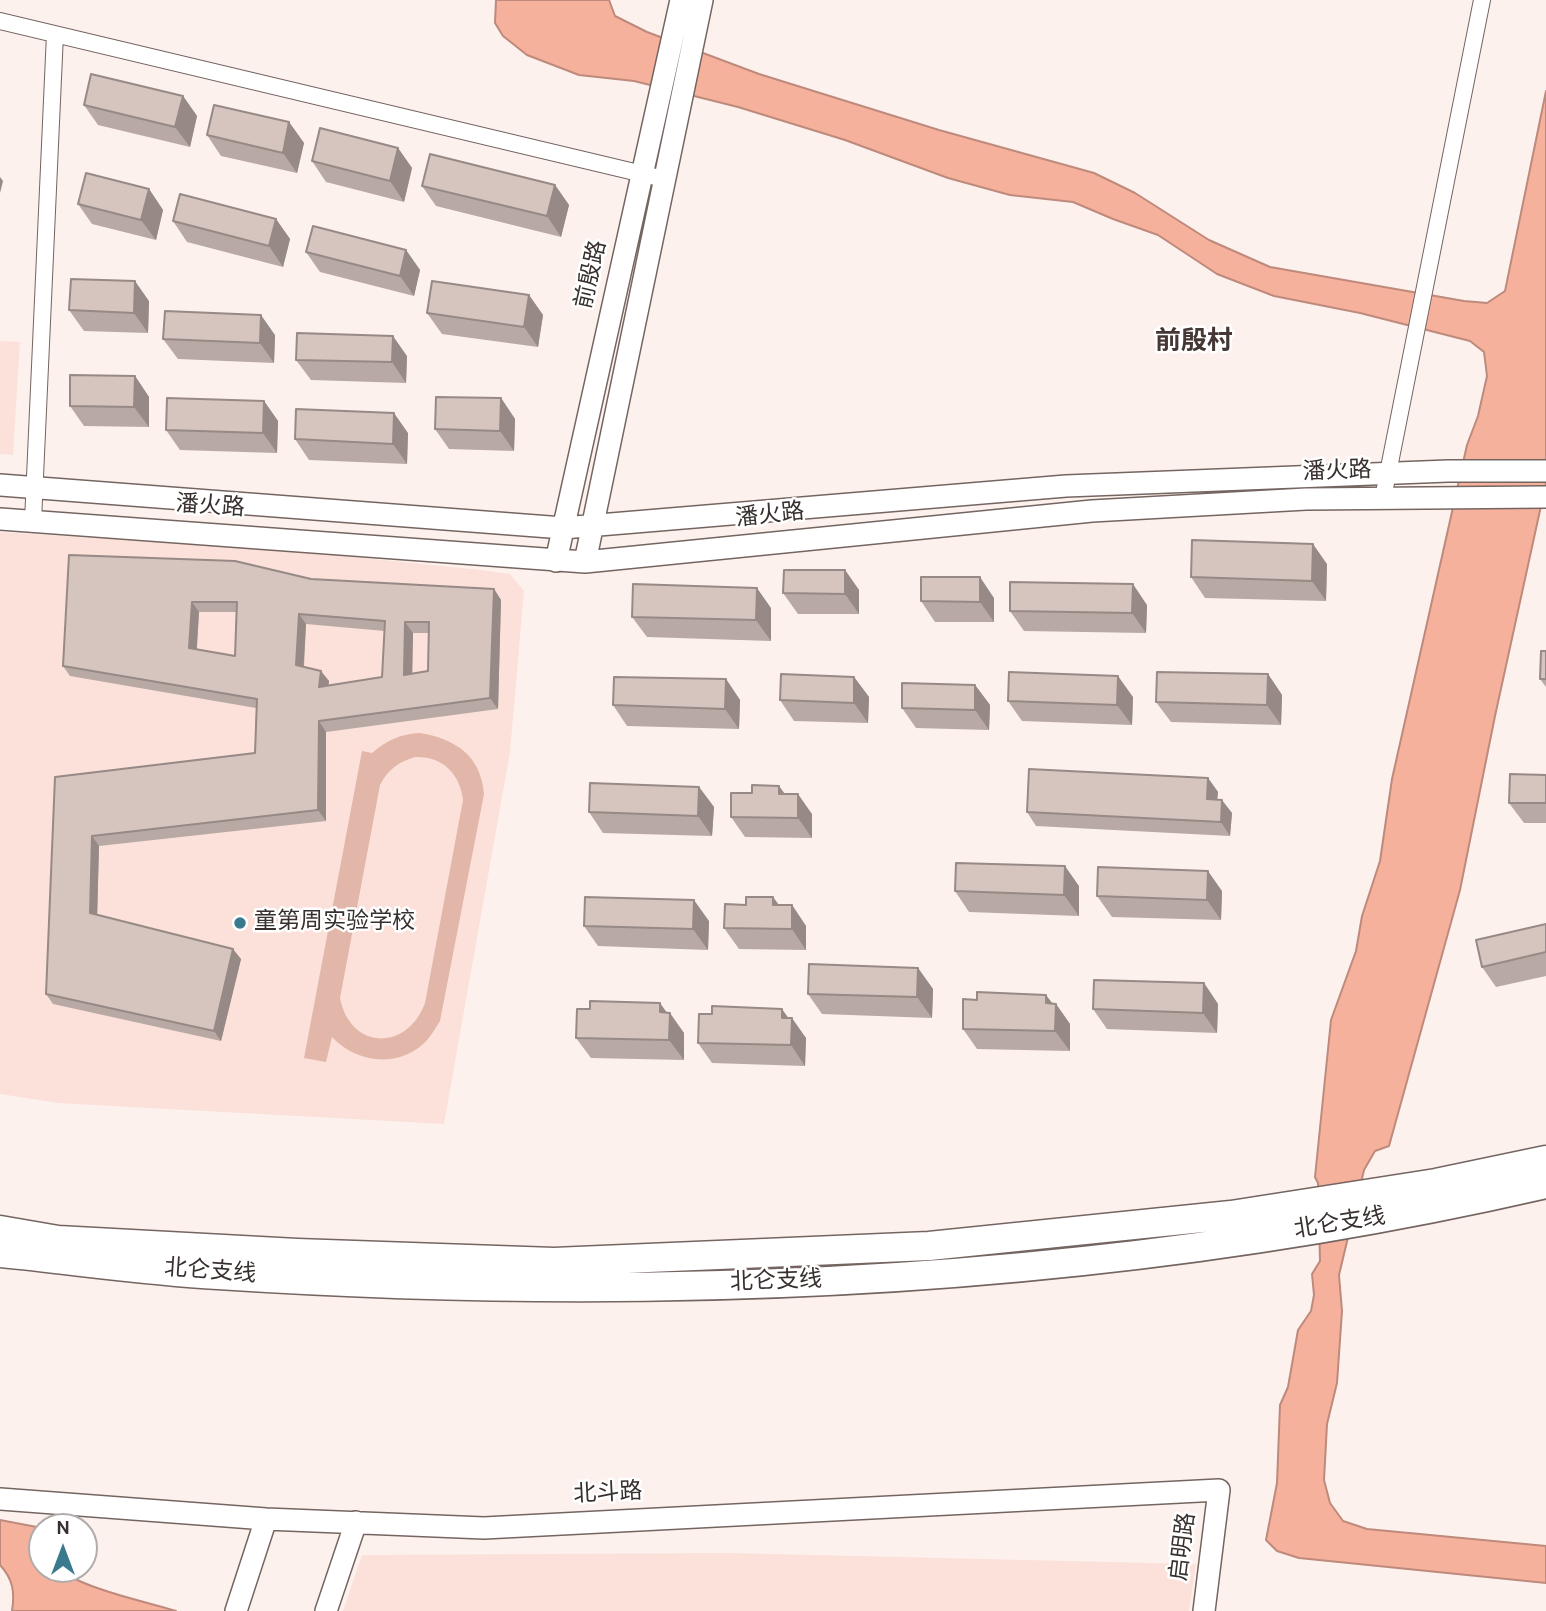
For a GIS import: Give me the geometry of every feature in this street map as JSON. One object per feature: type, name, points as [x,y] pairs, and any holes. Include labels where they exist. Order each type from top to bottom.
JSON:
[{"type":"highway","name":"北仑支线","points":[[0,1253],[215,1275],[470,1287],[787,1285],[1078,1262],[1230,1243],[1438,1196],[1546,1160]]},
{"type":"highway","name":"北仑支线","points":[[0,1230],[58,1240],[296,1253],[554,1262],[929,1246],[1546,1184]]},
{"type":"street","name":"前殷路","points":[[556,561],[681,0]]},
{"type":"street","points":[[584,562],[702,0]]},
{"type":"street","points":[[1383,498],[1482,0]]},
{"type":"street","points":[[0,21],[664,179]]},
{"type":"street","points":[[33,521],[55,34]]},
{"type":"street","name":"潘火路","points":[[0,485],[563,528],[1066,486],[1448,471],[1546,471]]},
{"type":"street","name":"潘火路","points":[[0,519],[584,562],[1092,511],[1383,498],[1546,497]]},
{"type":"street","name":"北斗路","points":[[0,1499],[266,1519],[484,1528],[1219,1490]]},
{"type":"street","name":"启明路","points":[[1204,1611],[1219,1490]]},
{"type":"street","points":[[236,1611],[266,1519]]},
{"type":"street","points":[[326,1611],[356,1522]]},
{"type":"shaded area","points":[[496,0],[609,0],[615,16],[647,32],[759,74],[939,130],[1094,173],[1135,193],[1209,240],[1270,267],[1487,303],[1505,291],[1546,91],[1546,483],[1460,890],[1389,1146],[1375,1151],[1364,1170],[1339,1275],[1342,1311],[1337,1383],[1327,1424],[1324,1480],[1330,1503],[1343,1521],[1367,1529],[1546,1546],[1546,1583],[1299,1558],[1277,1551],[1266,1540],[1277,1483],[1280,1405],[1288,1387],[1298,1330],[1311,1311],[1314,1295],[1312,1274],[1320,1261],[1318,1183],[1315,1177],[1331,1020],[1356,951],[1362,916],[1380,861],[1392,779],[1467,445],[1478,416],[1487,376],[1484,352],[1470,341],[1360,313],[1274,296],[1217,274],[1158,235],[1073,202],[1010,195],[948,178],[845,140],[738,107],[634,81],[579,75],[527,55],[503,36],[495,23]]},
{"type":"shaded area","points":[[0,341],[20,342],[13,455],[0,454]]},
{"type":"shaded area","name":"童第周实验学校","points":[[0,532],[285,550],[481,570],[510,574],[524,591],[510,752],[444,1124],[58,1103],[0,1094]]},
{"type":"shaded area","points":[[420,733],[445,740],[464,752],[478,769],[484,794],[440,1021],[428,1039],[417,1049],[392,1059],[354,1053],[332,1037],[326,1062],[304,1058],[362,751],[372,753],[394,738]],"holes":[[[415,757],[425,757],[441,763],[454,774],[463,800],[425,1003],[417,1019],[406,1030],[393,1037],[380,1038],[355,1028],[346,1015],[340,998],[380,785],[390,770],[399,764]]]},
{"type":"shaded area","points":[[0,1520],[28,1525],[28,1583],[84,1583],[176,1611],[12,1611],[12,1586],[0,1565]]},
{"type":"shaded area","points":[[728,1553],[1196,1564],[1189,1611],[343,1611],[362,1555]]},
{"type":"building","points":[[91,74],[183,96],[175,127],[84,105]]},
{"type":"building","points":[[214,105],[289,122],[283,153],[207,135]]},
{"type":"building","points":[[320,128],[398,148],[390,181],[312,161]]},
{"type":"building","points":[[430,154],[555,185],[547,216],[422,186]]},
{"type":"building","points":[[86,173],[149,189],[141,220],[78,204]]},
{"type":"building","points":[[180,194],[276,219],[269,246],[173,221]]},
{"type":"building","points":[[313,226],[406,250],[400,276],[306,252]]},
{"type":"building","points":[[71,279],[135,281],[134,313],[69,310]]},
{"type":"building","points":[[432,281],[529,295],[524,327],[427,313]]},
{"type":"building","points":[[165,311],[261,315],[260,343],[163,339]]},
{"type":"building","points":[[297,333],[393,336],[392,362],[296,360]]},
{"type":"building","points":[[70,375],[135,376],[134,407],[70,406]]},
{"type":"building","points":[[436,397],[501,398],[500,431],[435,429]]},
{"type":"building","points":[[167,398],[264,401],[263,433],[166,430]]},
{"type":"building","points":[[296,409],[394,413],[393,444],[295,439]]},
{"type":"building","points":[[1192,540],[1313,544],[1312,581],[1191,577]]},
{"type":"building","points":[[69,555],[235,561],[311,579],[494,589],[490,698],[319,721],[318,810],[92,836],[90,913],[233,949],[214,1031],[46,994],[55,777],[255,753],[257,699],[63,666]],"holes":[[[192,602],[237,602],[235,656],[189,648]],[[299,614],[385,621],[382,677],[319,687],[321,671],[296,665]],[[405,622],[429,622],[428,671],[404,675]]]},
{"type":"building","points":[[784,570],[845,570],[845,594],[783,593]]},
{"type":"building","points":[[921,577],[980,577],[980,602],[921,601]]},
{"type":"building","points":[[1010,582],[1133,584],[1132,613],[1010,611]]},
{"type":"building","points":[[633,584],[757,588],[756,620],[632,617]]},
{"type":"building","points":[[1541,651],[1546,651],[1546,679],[1540,679]]},
{"type":"building","points":[[1009,672],[1118,676],[1117,705],[1008,701]]},
{"type":"building","points":[[1157,672],[1268,674],[1267,705],[1156,702]]},
{"type":"building","points":[[781,674],[854,677],[854,703],[780,700]]},
{"type":"building","points":[[614,677],[726,679],[725,709],[613,705]]},
{"type":"building","points":[[902,683],[975,685],[975,710],[902,708]]},
{"type":"building","points":[[1029,769],[1208,778],[1207,799],[1222,800],[1221,822],[1027,812]]},
{"type":"building","points":[[1510,774],[1546,775],[1546,803],[1509,803]]},
{"type":"building","points":[[590,783],[699,787],[698,816],[589,812]]},
{"type":"building","points":[[752,785],[779,786],[779,794],[798,794],[798,818],[731,817],[731,793],[752,793]]},
{"type":"building","points":[[956,863],[1065,866],[1064,895],[955,891]]},
{"type":"building","points":[[1098,867],[1208,871],[1207,900],[1097,896]]},
{"type":"building","points":[[585,897],[694,900],[693,929],[584,926]]},
{"type":"building","points":[[746,897],[773,897],[773,905],[792,905],[792,929],[724,928],[725,904],[746,905]]},
{"type":"building","points":[[1546,924],[1546,952],[1482,967],[1476,940]]},
{"type":"building","points":[[809,964],[918,968],[917,997],[808,994]]},
{"type":"building","points":[[1094,980],[1204,983],[1203,1013],[1093,1009]]},
{"type":"building","points":[[977,992],[1046,995],[1046,1003],[1056,1004],[1055,1031],[963,1029],[963,999],[977,1000]]},
{"type":"building","points":[[590,1001],[660,1003],[660,1012],[670,1013],[669,1040],[576,1038],[577,1009],[590,1009]]},
{"type":"building","points":[[712,1006],[782,1009],[782,1018],[792,1018],[791,1045],[698,1043],[699,1014],[712,1014]]},
{"type":"place","name":"童第周实验学校","points":[[240,923]]},
{"type":"district","name":"前殷村","points":[[1194,344]]}]
